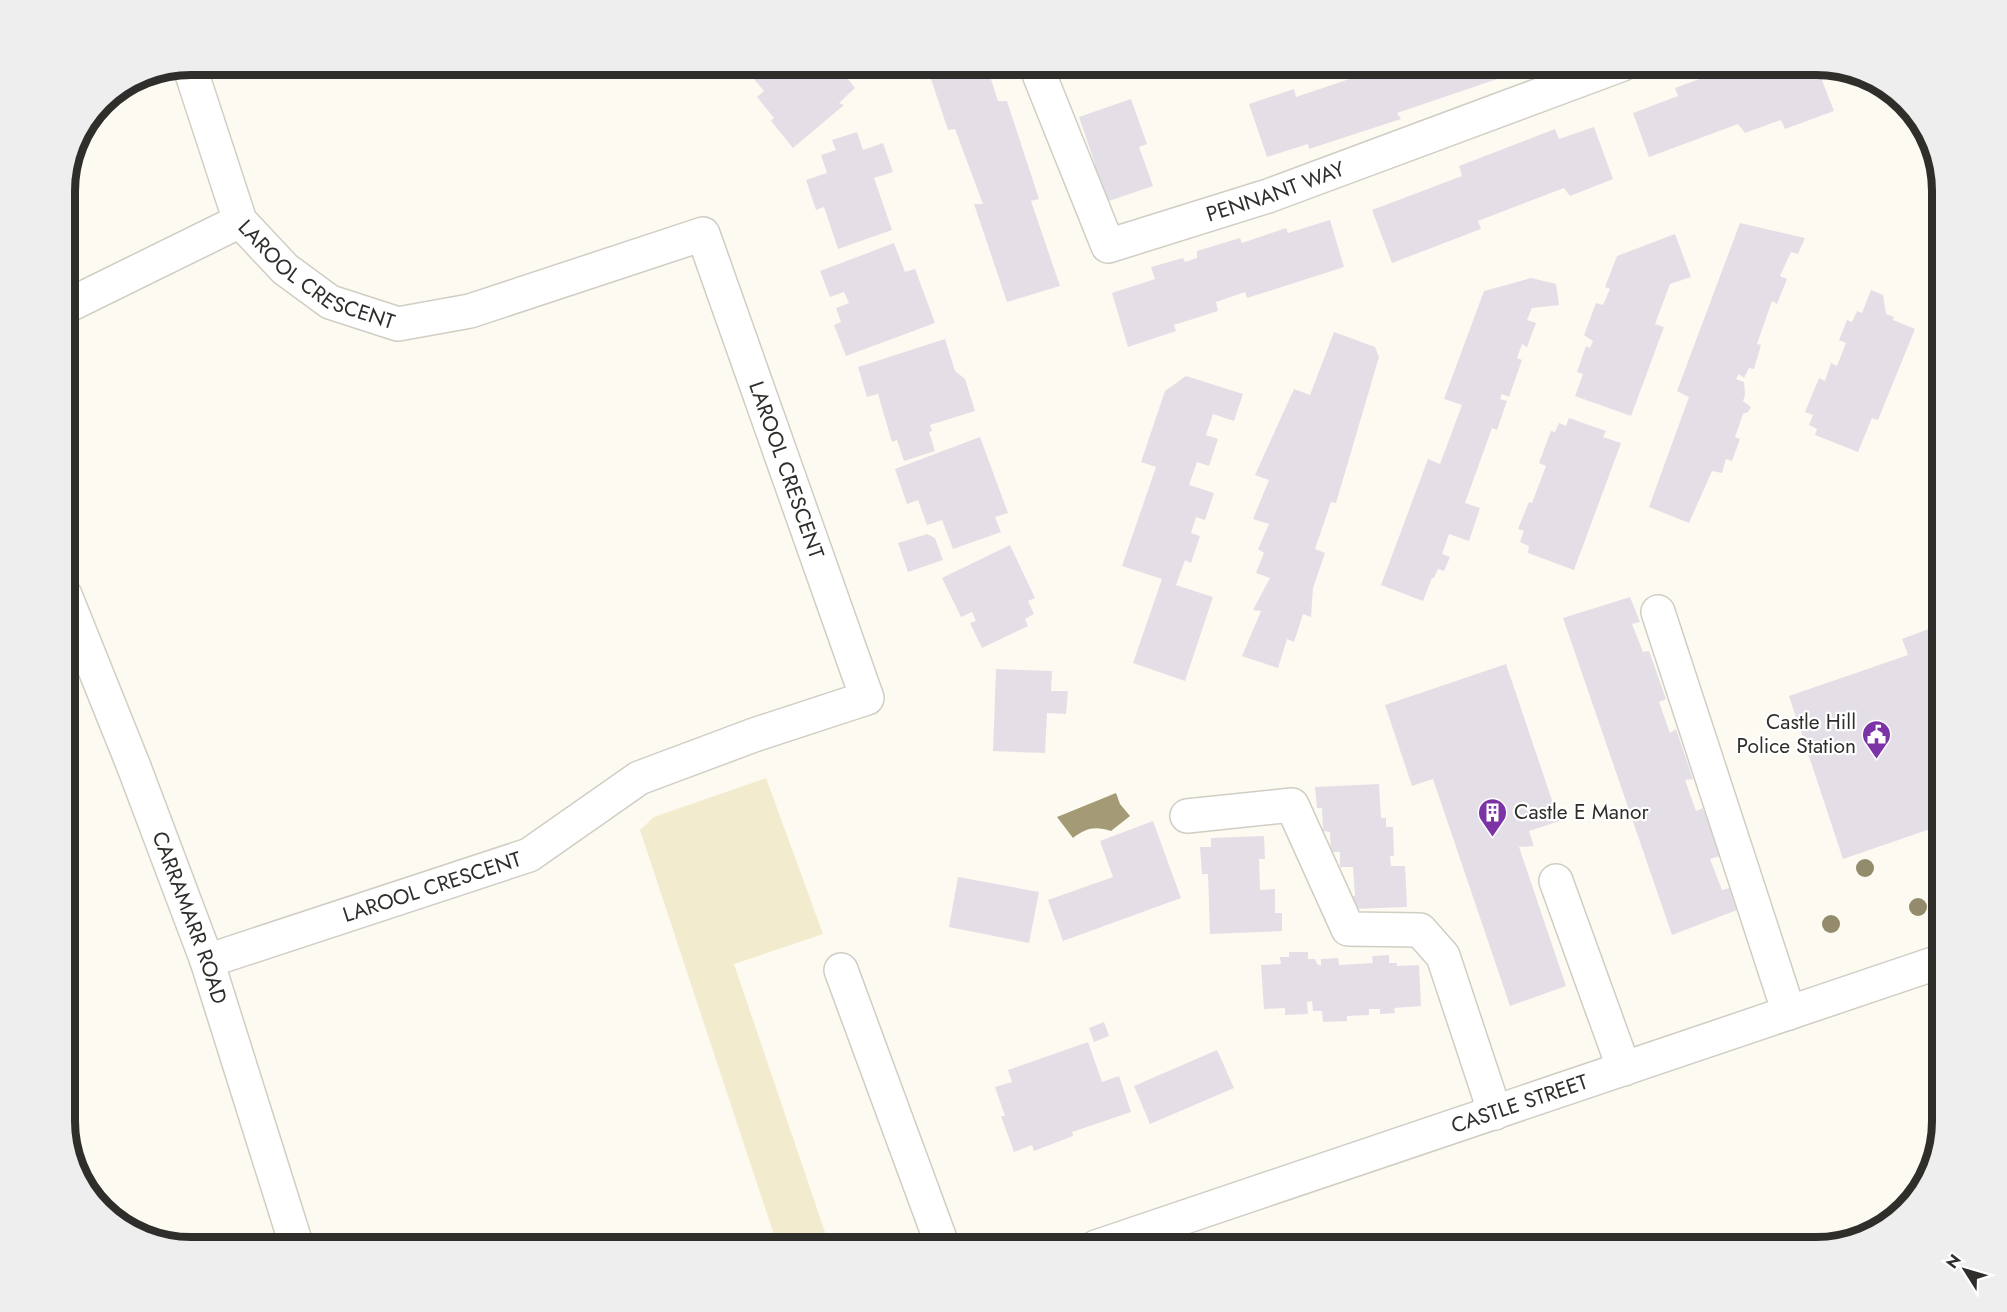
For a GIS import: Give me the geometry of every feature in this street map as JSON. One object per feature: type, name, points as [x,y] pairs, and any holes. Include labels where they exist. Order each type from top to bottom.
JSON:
[{"type":"street","points":[[192,75],[240,221]]},
{"type":"street","name":"PENNANT WAY","points":[[1039,75],[1108,246],[1268,196],[1593,75]]},
{"type":"street","name":"LAROOL CRESCENT","points":[[75,302],[240,221],[285,269],[330,302],[398,324],[470,311],[703,234],[867,698],[754,735],[639,778],[529,855],[207,961]]},
{"type":"street","points":[[1658,612],[1789,1013]]},
{"type":"street","name":"CARRAMARR ROAD","points":[[75,620],[134,767],[207,961],[294,1237]]},
{"type":"street","points":[[1187,816],[1292,805],[1348,929],[1420,930],[1443,956],[1495,1113]]},
{"type":"street","points":[[1556,881],[1624,1069]]},
{"type":"street","name":"CASTLE STREET","points":[[1129,1237],[1932,964]]},
{"type":"street","points":[[841,970],[939,1237]]},
{"type":"shaded area","points":[[766,778],[823,934],[734,964],[827,1237],[775,1237],[640,830],[654,817]]},
{"type":"shaded area","points":[[1116,793],[1120,804],[1130,816],[1111,831],[1091,829],[1073,838],[1057,817]]},
{"type":"building","points":[[757,75],[845,75],[855,88],[839,103],[844,105],[793,148],[771,121],[774,118],[757,97],[764,91],[753,78]]},
{"type":"building","points":[[930,75],[990,75],[998,101],[1007,101],[1039,199],[1031,201],[1060,286],[1007,302],[974,204],[983,204],[955,129],[948,130]]},
{"type":"building","points":[[1361,75],[1509,75],[1397,113],[1401,119],[1309,149],[1308,144],[1267,157],[1249,104],[1294,89],[1296,97]]},
{"type":"building","points":[[1526,75],[1539,75],[1527,79]]},
{"type":"building","points":[[1710,75],[1725,75],[1726,78],[1734,75],[1820,75],[1834,111],[1785,129],[1781,120],[1745,133],[1738,124],[1649,157],[1633,113],[1678,96],[1675,88]]},
{"type":"building","points":[[1131,99],[1147,144],[1139,147],[1153,186],[1103,203],[1090,166],[1095,164],[1079,117]]},
{"type":"building","points":[[1594,127],[1613,179],[1570,196],[1564,188],[1478,221],[1481,229],[1392,263],[1372,210],[1462,176],[1459,166],[1555,129],[1559,139]]},
{"type":"building","points":[[857,132],[863,150],[883,143],[893,172],[874,178],[892,230],[838,249],[824,207],[816,210],[806,180],[827,173],[821,155],[836,150],[832,140]]},
{"type":"building","points":[[1330,220],[1344,267],[1247,298],[1245,292],[1216,302],[1218,311],[1174,325],[1176,331],[1128,347],[1112,293],[1155,279],[1151,267],[1183,258],[1185,262],[1197,258],[1197,251],[1240,238],[1242,243],[1286,228],[1288,233]]},
{"type":"building","points":[[1740,223],[1805,238],[1798,254],[1791,252],[1780,276],[1787,279],[1777,304],[1772,301],[1757,344],[1761,345],[1754,369],[1749,368],[1744,378],[1739,374],[1736,379],[1744,382],[1743,401],[1751,407],[1743,414],[1735,437],[1740,439],[1732,461],[1726,459],[1722,473],[1712,471],[1689,523],[1649,507],[1689,397],[1677,391]]},
{"type":"building","points":[[1675,234],[1691,277],[1670,284],[1655,324],[1664,327],[1631,416],[1575,396],[1583,374],[1577,372],[1586,346],[1590,348],[1593,341],[1584,335],[1596,303],[1603,305],[1610,289],[1605,287],[1617,256]]},
{"type":"building","points":[[894,243],[905,272],[915,269],[935,323],[846,356],[834,325],[841,322],[836,308],[849,303],[844,292],[830,297],[820,271]]},
{"type":"building","points":[[1531,278],[1556,284],[1559,305],[1532,308],[1527,320],[1536,323],[1527,347],[1522,344],[1517,358],[1522,360],[1509,397],[1502,394],[1500,399],[1507,401],[1497,430],[1492,428],[1465,503],[1480,508],[1469,541],[1449,534],[1442,554],[1450,557],[1444,571],[1438,569],[1432,578],[1423,601],[1381,585],[1428,459],[1440,464],[1462,405],[1444,399],[1484,291]]},
{"type":"building","points":[[1871,290],[1883,295],[1886,314],[1894,317],[1893,320],[1915,329],[1878,420],[1872,418],[1858,452],[1815,435],[1817,429],[1809,425],[1813,415],[1805,412],[1819,378],[1825,381],[1831,363],[1837,366],[1846,343],[1839,340],[1847,320],[1852,322],[1857,311],[1862,313]]},
{"type":"building","points":[[1334,332],[1375,347],[1379,357],[1336,503],[1331,502],[1315,549],[1325,553],[1313,588],[1311,617],[1303,614],[1294,642],[1287,639],[1278,668],[1242,656],[1261,611],[1253,610],[1270,578],[1256,573],[1264,553],[1258,549],[1269,524],[1253,519],[1269,480],[1255,475],[1294,389],[1310,395]]},
{"type":"building","points":[[945,339],[955,371],[965,379],[975,411],[930,425],[932,431],[929,432],[935,451],[904,461],[897,440],[892,442],[878,394],[867,397],[858,367]]},
{"type":"building","points":[[1186,376],[1243,394],[1234,421],[1213,414],[1206,435],[1218,439],[1209,466],[1197,462],[1189,485],[1214,493],[1205,520],[1196,517],[1191,533],[1200,536],[1191,563],[1185,560],[1176,585],[1213,597],[1185,681],[1133,663],[1162,579],[1122,566],[1156,467],[1141,462],[1165,391]]},
{"type":"building","points":[[1569,418],[1606,431],[1603,437],[1621,443],[1574,570],[1528,553],[1529,546],[1520,542],[1524,531],[1518,529],[1529,502],[1532,503],[1546,466],[1539,463],[1551,431],[1555,432],[1559,423],[1566,426]]},
{"type":"building","points":[[980,437],[1008,513],[995,517],[1001,532],[953,549],[942,520],[927,525],[918,500],[907,504],[895,469]]},
{"type":"building","points":[[927,534],[935,538],[943,560],[908,572],[898,543]]},
{"type":"building","points":[[1010,545],[1035,598],[1028,601],[1034,614],[1025,619],[1028,626],[982,648],[970,623],[976,621],[972,612],[961,617],[942,578]]},
{"type":"building","points":[[1630,597],[1640,622],[1632,624],[1643,652],[1649,651],[1666,699],[1659,702],[1670,733],[1676,729],[1693,779],[1685,780],[1696,811],[1703,808],[1720,856],[1710,859],[1722,890],[1730,888],[1737,910],[1672,935],[1563,618]]},
{"type":"building","name":"Castle Hill Police Station","points":[[1932,628],[1932,828],[1843,859],[1789,696],[1908,655],[1902,639]]},
{"type":"building","name":"Castle E Manor","points":[[1506,664],[1559,821],[1529,831],[1534,846],[1519,847],[1566,986],[1510,1006],[1433,779],[1412,786],[1385,705]]},
{"type":"building","points":[[996,669],[1052,671],[1051,691],[1068,691],[1066,714],[1047,713],[1045,753],[993,751]]},
{"type":"building","points":[[1379,784],[1381,818],[1386,818],[1386,827],[1393,827],[1394,856],[1390,856],[1391,866],[1405,866],[1407,907],[1350,909],[1349,896],[1355,896],[1353,867],[1340,867],[1340,852],[1331,852],[1330,832],[1323,831],[1322,808],[1317,808],[1315,787]]},
{"type":"building","points":[[1153,821],[1181,898],[1063,941],[1048,900],[1113,877],[1100,841]]},
{"type":"building","points":[[1264,836],[1265,859],[1259,859],[1260,890],[1275,889],[1275,913],[1282,913],[1282,931],[1210,934],[1208,874],[1202,874],[1200,847],[1211,847],[1211,838]]},
{"type":"building","points":[[958,877],[1039,892],[1029,943],[949,927]]},
{"type":"building","points":[[1289,952],[1308,952],[1308,959],[1315,959],[1321,966],[1321,959],[1338,958],[1339,965],[1373,963],[1372,956],[1389,955],[1389,963],[1397,963],[1397,966],[1419,965],[1421,1006],[1394,1008],[1395,1013],[1380,1014],[1380,1009],[1369,1009],[1369,1015],[1347,1016],[1347,1021],[1323,1022],[1322,1011],[1313,1011],[1312,1001],[1307,1002],[1308,1014],[1285,1015],[1285,1008],[1264,1009],[1261,965],[1281,964],[1280,957],[1289,957]]},
{"type":"building","points":[[1104,1022],[1109,1036],[1094,1042],[1089,1028]]},
{"type":"building","points":[[1088,1042],[1102,1082],[1119,1076],[1131,1112],[1072,1132],[1073,1136],[1034,1151],[1032,1145],[1014,1152],[1001,1116],[1005,1116],[995,1087],[1012,1082],[1008,1070]]},
{"type":"building","points":[[1217,1050],[1234,1088],[1150,1124],[1134,1086]]},
{"type":"place","name":"Castle Hill Police Station","points":[[1877,760]]},
{"type":"place","name":"Castle E Manor","points":[[1493,838]]}]
